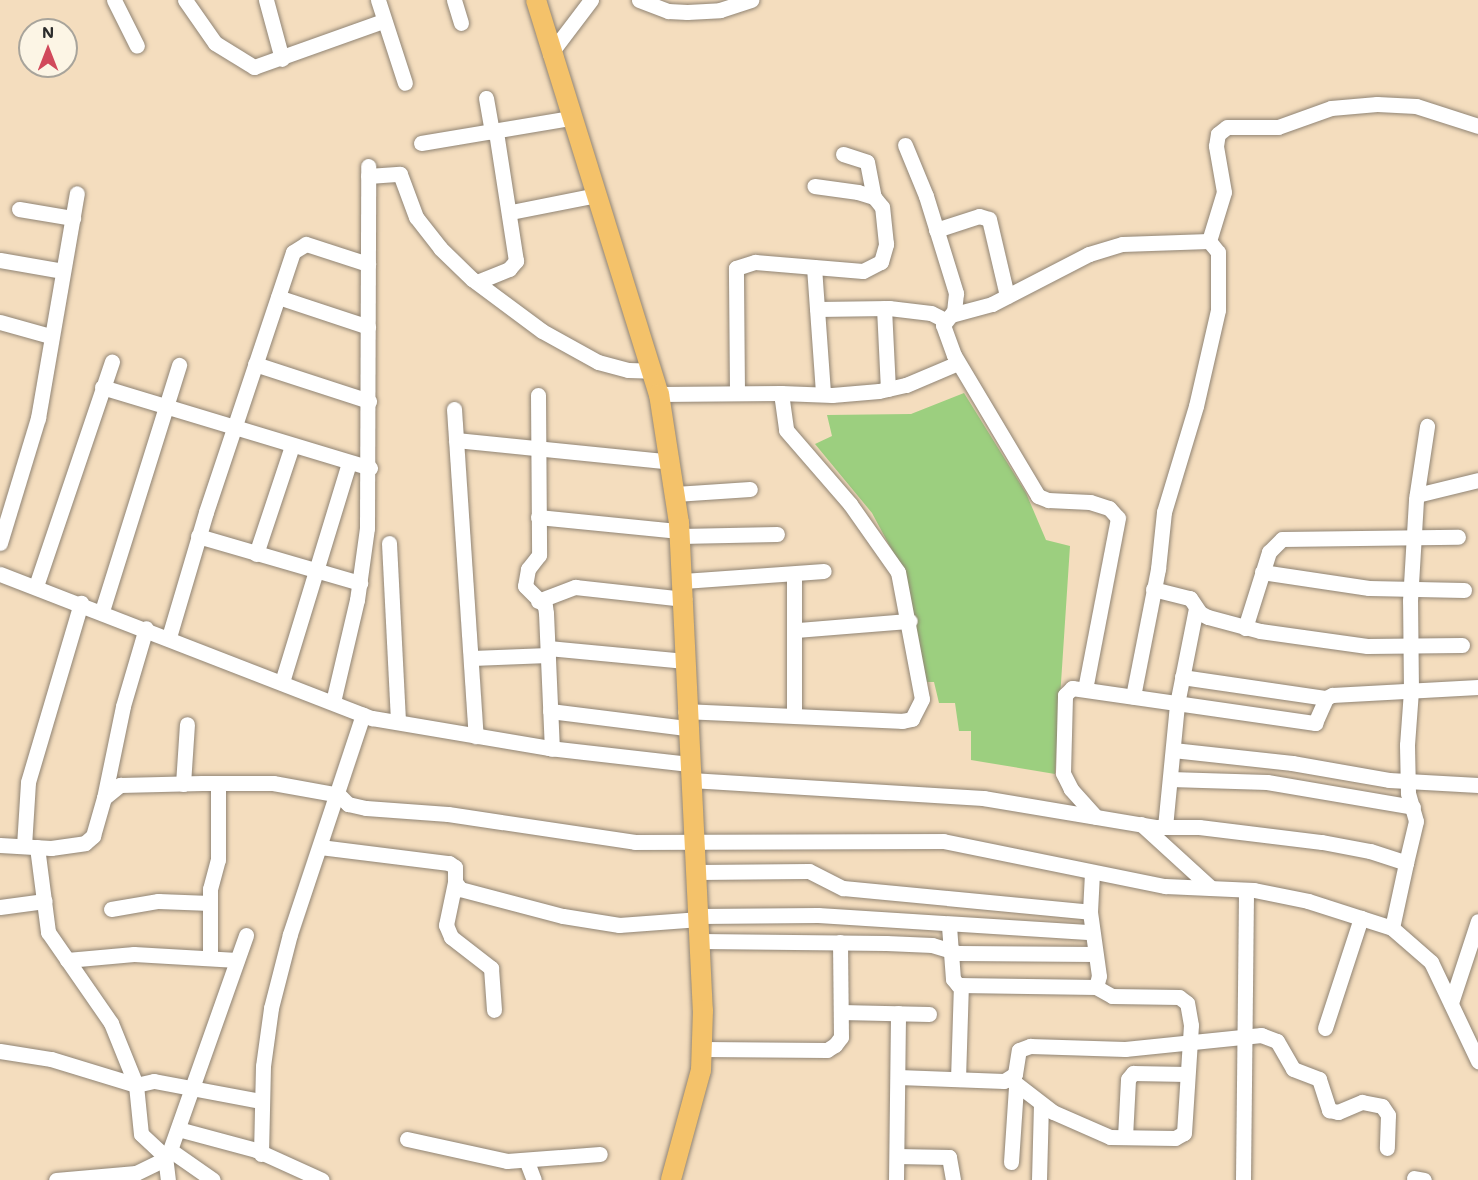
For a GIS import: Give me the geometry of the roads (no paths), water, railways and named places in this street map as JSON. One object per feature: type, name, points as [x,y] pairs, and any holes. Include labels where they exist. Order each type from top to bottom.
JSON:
[{"type":"main road","points":[[536,0],[550,54],[659,394],[680,533],[686,719],[700,917],[702,1049],[700,1070],[671,1180]]},
{"type":"street","points":[[114,0],[137,46]]},
{"type":"street","points":[[185,0],[215,43],[240,61],[254,67],[282,59],[383,21]]},
{"type":"street","points":[[266,0],[282,59]]},
{"type":"street","points":[[378,0],[405,83]]},
{"type":"street","points":[[454,0],[461,23]]},
{"type":"street","points":[[550,54],[591,0]]},
{"type":"street","points":[[639,0],[668,11],[751,0]]},
{"type":"street","points":[[477,282],[510,269],[516,261],[511,212],[486,98]]},
{"type":"street","points":[[1132,697],[1153,589],[1164,512],[1196,406],[1218,310],[1220,264],[1209,241],[1224,192],[1216,146],[1218,134],[1227,127],[1278,127],[1331,108],[1377,104],[1416,106],[1478,126]]},
{"type":"street","points":[[421,143],[571,118]]},
{"type":"street","points":[[905,145],[956,293],[957,304],[948,318],[945,336],[958,363],[1038,496],[1048,500],[1090,502],[1109,508],[1118,518],[1085,689]]},
{"type":"street","points":[[737,392],[736,268],[755,262],[863,271],[881,262],[886,219],[874,197],[867,162],[843,154]]},
{"type":"street","points":[[333,702],[360,583],[370,468],[368,171],[400,174],[416,217],[440,248],[477,282],[542,331],[598,362],[628,370],[652,371]]},
{"type":"street","points":[[814,186],[874,197]]},
{"type":"street","points":[[0,543],[38,417],[50,336],[77,194]]},
{"type":"street","points":[[511,212],[597,195]]},
{"type":"street","points":[[19,209],[73,218]]},
{"type":"street","points":[[936,230],[980,216],[989,219],[1007,296]]},
{"type":"street","points":[[817,309],[884,308],[931,313],[948,318],[967,313],[1007,296],[1089,254],[1122,244],[1209,241]]},
{"type":"street","points":[[169,637],[198,536],[293,252],[300,245],[368,264]]},
{"type":"street","points":[[0,260],[63,271]]},
{"type":"street","points":[[814,267],[823,394]]},
{"type":"street","points":[[278,297],[368,327]]},
{"type":"street","points":[[884,308],[888,389]]},
{"type":"street","points":[[0,322],[50,336]]},
{"type":"street","points":[[36,586],[112,362]]},
{"type":"street","points":[[659,394],[737,392],[823,394],[888,389],[958,363]]},
{"type":"street","points":[[255,364],[369,401]]},
{"type":"street","points":[[102,611],[179,365]]},
{"type":"street","points":[[102,387],[165,409],[370,468]]},
{"type":"street","points":[[550,711],[686,719],[794,715],[912,719],[922,699],[910,621],[898,572],[850,504],[786,430],[781,393]]},
{"type":"street","points":[[538,395],[539,555],[528,569],[525,586],[545,606],[552,748]]},
{"type":"street","points":[[454,409],[476,736]]},
{"type":"street","points":[[1392,928],[1416,821],[1408,782],[1411,691],[1409,646],[1417,495],[1426,426]]},
{"type":"street","points":[[456,440],[537,446],[671,462]]},
{"type":"street","points":[[256,554],[292,446]]},
{"type":"street","points":[[282,682],[314,572],[350,463]]},
{"type":"street","points":[[1417,495],[1478,480]]},
{"type":"street","points":[[675,494],[750,489]]},
{"type":"street","points":[[538,518],[680,533],[777,534]]},
{"type":"street","points":[[198,536],[314,572],[360,583]]},
{"type":"street","points":[[1245,628],[1269,552],[1282,538],[1458,537]]},
{"type":"street","points":[[389,543],[398,722]]},
{"type":"street","points":[[538,601],[575,587],[683,590],[824,571]]},
{"type":"street","points":[[1262,572],[1346,586],[1464,590]]},
{"type":"street","points":[[794,575],[796,630],[794,715]]},
{"type":"street","points":[[2,577],[36,586],[81,603],[363,714],[398,722],[690,772],[932,793],[1141,824],[1199,827],[1322,842],[1370,850],[1406,863]]},
{"type":"street","points":[[1153,589],[1190,598],[1196,608],[1208,617],[1245,628],[1334,643],[1409,646],[1462,645]]},
{"type":"street","points":[[81,603],[28,782],[31,847],[45,901],[48,932],[111,1023],[136,1085],[141,1134],[213,1180]]},
{"type":"street","points":[[1166,827],[1177,704],[1196,608]]},
{"type":"street","points":[[796,630],[910,621]]},
{"type":"street","points":[[0,845],[31,847],[85,843],[93,836],[104,798],[123,706],[146,628]]},
{"type":"street","points":[[471,658],[548,651],[685,661]]},
{"type":"street","points":[[1182,677],[1326,698],[1478,687]]},
{"type":"street","points":[[1096,817],[1071,789],[1063,773],[1065,695],[1072,687],[1315,723],[1326,698]]},
{"type":"street","points":[[261,1154],[261,1101],[271,1008],[290,934],[339,795],[363,714]]},
{"type":"street","points":[[183,784],[187,724]]},
{"type":"street","points":[[1173,750],[1292,763],[1408,782],[1478,785]]},
{"type":"street","points":[[1170,779],[1267,782],[1413,807]]},
{"type":"street","points":[[210,956],[210,903],[218,860],[218,783]]},
{"type":"street","points":[[104,798],[120,785],[273,783],[339,795],[348,804],[366,808],[511,822],[578,836],[635,842],[694,840],[943,841],[1166,886],[1246,890],[1308,901],[1392,928],[1431,962],[1478,1061]]},
{"type":"street","points":[[1141,824],[1211,888]]},
{"type":"street","points":[[320,847],[449,863],[455,867],[455,882],[449,897],[446,925],[451,937],[491,968],[494,1010]]},
{"type":"street","points":[[697,872],[809,871],[843,888],[1090,912]]},
{"type":"street","points":[[1092,872],[1090,912],[1096,987]]},
{"type":"street","points":[[455,882],[464,891],[528,908],[618,925],[700,917],[818,915],[949,926],[1091,932]]},
{"type":"street","points":[[1243,1180],[1246,890]]},
{"type":"street","points":[[0,907],[45,901]]},
{"type":"street","points":[[111,909],[158,901],[210,903]]},
{"type":"street","points":[[1325,1028],[1361,918]]},
{"type":"street","points":[[1451,1002],[1478,921]]},
{"type":"street","points":[[898,1077],[1013,1082],[1041,1104],[1092,1131],[1125,1137],[1175,1138],[1184,1132],[1190,1008],[1184,999],[1112,996],[1096,987],[961,985],[954,983],[949,926]]},
{"type":"street","points":[[168,1180],[168,1153],[246,935]]},
{"type":"street","points":[[701,941],[932,945],[951,951],[1095,954]]},
{"type":"street","points":[[702,1049],[826,1050],[841,1037],[840,942]]},
{"type":"street","points":[[67,960],[134,954],[210,956],[237,960]]},
{"type":"street","points":[[958,1079],[961,985]]},
{"type":"street","points":[[841,1012],[929,1014]]},
{"type":"street","points":[[896,1180],[898,1013]]},
{"type":"street","points":[[1011,1162],[1013,1082],[1020,1050],[1030,1046],[1107,1050],[1245,1035],[1277,1041],[1293,1069],[1315,1074],[1319,1079],[1329,1110],[1338,1112],[1362,1102],[1382,1106],[1388,1115],[1387,1148]]},
{"type":"street","points":[[0,1051],[51,1059],[136,1085],[154,1081],[261,1101]]},
{"type":"street","points":[[1125,1137],[1130,1075],[1138,1071],[1187,1074]]},
{"type":"street","points":[[1039,1180],[1041,1104]]},
{"type":"street","points":[[177,1129],[261,1154],[322,1180]]},
{"type":"street","points":[[407,1139],[507,1161],[527,1162],[600,1154]]},
{"type":"street","points":[[56,1180],[136,1173],[168,1153]]},
{"type":"street","points":[[897,1156],[949,1157],[952,1180]]},
{"type":"street","points":[[527,1162],[534,1180]]}]
